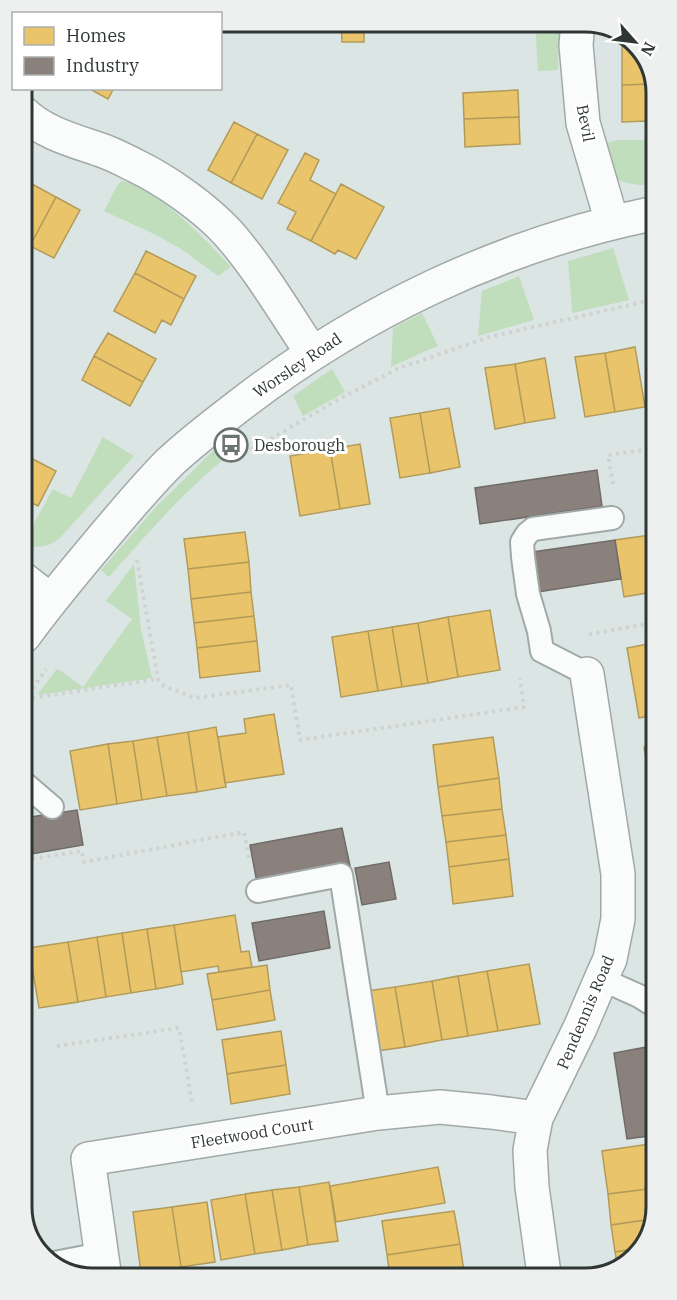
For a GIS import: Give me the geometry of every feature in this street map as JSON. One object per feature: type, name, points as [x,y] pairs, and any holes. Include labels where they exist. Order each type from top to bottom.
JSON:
[{"type":"street","name":"Bevil","points":[[577,32],[576,45],[584,123],[612,222]]},
{"type":"street","points":[[32,119],[65,138],[101,150],[137,166],[196,204],[227,233],[256,270],[312,353]]},
{"type":"street","name":"Worsley Road","points":[[32,625],[50,600],[171,461],[261,388],[312,353],[373,317],[442,282],[518,251],[612,222],[646,215]]},
{"type":"street","points":[[32,586],[50,600]]},
{"type":"street","name":"Pendennis Road","points":[[543,1268],[532,1187],[530,1150],[536,1118],[580,1028],[610,959],[618,919],[618,874],[587,674]]},
{"type":"street","name":"Fleetwood Court","points":[[103,1266],[88,1159],[378,1113],[440,1107],[536,1118]]},
{"type":"lane","points":[[587,674],[542,651],[540,631],[528,594],[522,542],[534,529],[612,518]]},
{"type":"lane","points":[[32,790],[52,807]]},
{"type":"lane","points":[[258,891],[341,875],[378,1113]]},
{"type":"lane","points":[[601,979],[646,1000]]},
{"type":"lane","points":[[73,1265],[103,1266]]},
{"type":"path","points":[[245,453],[397,369],[489,337],[646,301]]},
{"type":"path","points":[[612,518],[618,517],[608,455],[646,449]]},
{"type":"path","points":[[130,562],[136,555],[158,679],[164,686],[195,698],[291,685],[300,740],[524,707],[516,649],[646,624]]},
{"type":"path","points":[[32,690],[50,664]]},
{"type":"path","points":[[32,699],[158,679]]},
{"type":"path","points":[[32,859],[82,850],[84,862],[244,832],[255,892],[258,891]]},
{"type":"path","points":[[57,1046],[179,1028],[200,1142]]},
{"type":"green space","points":[[536,32],[559,32],[558,70],[538,71]]},
{"type":"green space","points":[[619,140],[646,140],[646,185],[610,177],[606,143]]},
{"type":"green space","points":[[121,181],[134,184],[164,203],[195,230],[231,267],[218,276],[180,248],[104,211]]},
{"type":"green space","points":[[613,248],[629,300],[573,313],[568,261]]},
{"type":"green space","points":[[519,276],[534,320],[478,336],[482,291]]},
{"type":"green space","points":[[422,313],[438,346],[391,367],[393,328]]},
{"type":"green space","points":[[332,369],[345,392],[303,416],[293,396]]},
{"type":"green space","points":[[103,437],[134,456],[60,538],[51,544],[32,547],[32,527],[53,489],[71,498]]},
{"type":"green space","points":[[221,443],[230,454],[182,497],[109,577],[101,570],[157,506]]},
{"type":"green space","points":[[134,564],[141,629],[152,678],[39,695],[58,669],[83,687],[132,619],[106,601]]},
{"type":"building: Homes","points":[[342,32],[364,32],[364,42],[342,42]]},
{"type":"building: Homes","points":[[622,72],[642,72],[645,84],[622,85]]},
{"type":"building: Homes","points":[[645,84],[646,121],[622,122],[622,85]]},
{"type":"building: Homes","points":[[92,90],[113,90],[108,99]]},
{"type":"building: Homes","points":[[518,90],[519,117],[464,119],[463,93]]},
{"type":"building: Homes","points":[[519,117],[520,144],[465,147],[464,119]]},
{"type":"building: Homes","points":[[234,122],[257,134],[231,183],[208,170]]},
{"type":"building: Homes","points":[[257,134],[288,150],[262,199],[231,183]]},
{"type":"building: Homes","points":[[305,153],[319,160],[310,180],[336,194],[311,241],[287,229],[296,212],[278,203]]},
{"type":"building: Homes","points":[[32,184],[56,197],[32,242]]},
{"type":"building: Homes","points":[[341,184],[384,207],[356,259],[338,250],[335,254],[311,241]]},
{"type":"building: Homes","points":[[56,197],[80,210],[54,258],[32,247],[32,242]]},
{"type":"building: Homes","points":[[146,251],[196,276],[184,299],[135,273]]},
{"type":"building: Homes","points":[[135,273],[184,299],[171,325],[162,320],[155,333],[114,311]]},
{"type":"building: Homes","points":[[108,333],[156,359],[143,382],[94,356]]},
{"type":"building: Homes","points":[[635,347],[645,407],[615,412],[605,353]]},
{"type":"building: Homes","points":[[605,353],[615,412],[585,417],[575,357]]},
{"type":"building: Homes","points":[[94,356],[143,382],[130,406],[82,380]]},
{"type":"building: Homes","points":[[545,358],[555,418],[525,423],[515,364]]},
{"type":"building: Homes","points":[[515,364],[525,423],[495,429],[485,368]]},
{"type":"building: Homes","points":[[449,408],[460,467],[430,473],[420,413]]},
{"type":"building: Homes","points":[[420,413],[430,473],[400,478],[390,418]]},
{"type":"building: Homes","points":[[360,444],[370,504],[340,509],[330,449]]},
{"type":"building: Homes","points":[[330,449],[340,509],[300,516],[290,456]]},
{"type":"building: Homes","points":[[32,459],[56,471],[38,506],[32,503]]},
{"type":"building: Homes","points":[[245,532],[249,562],[188,569],[184,539]]},
{"type":"building: Homes","points":[[646,536],[646,593],[624,597],[615,540]]},
{"type":"building: Homes","points":[[249,562],[251,592],[191,599],[188,569]]},
{"type":"building: Homes","points":[[251,592],[254,616],[194,623],[191,599]]},
{"type":"building: Homes","points":[[490,610],[500,670],[458,677],[448,617]]},
{"type":"building: Homes","points":[[254,616],[257,641],[197,648],[194,623]]},
{"type":"building: Homes","points":[[448,617],[458,677],[428,683],[418,623]]},
{"type":"building: Homes","points":[[418,623],[428,683],[402,687],[392,627]]},
{"type":"building: Homes","points":[[392,627],[402,687],[378,691],[368,631]]},
{"type":"building: Homes","points":[[368,631],[378,691],[341,697],[332,637]]},
{"type":"building: Homes","points":[[257,641],[260,671],[200,678],[197,648]]},
{"type":"building: Homes","points":[[646,644],[646,717],[639,718],[627,648]]},
{"type":"building: Homes","points":[[274,714],[284,774],[225,783],[218,737],[246,733],[244,719]]},
{"type":"building: Homes","points":[[216,727],[226,787],[197,792],[188,732]]},
{"type":"building: Homes","points":[[188,732],[197,792],[167,796],[157,737]]},
{"type":"building: Homes","points":[[157,737],[167,796],[142,800],[133,741]]},
{"type":"building: Homes","points":[[493,737],[499,778],[438,787],[433,745]]},
{"type":"building: Homes","points":[[133,741],[142,800],[117,804],[108,744]]},
{"type":"building: Homes","points":[[108,744],[117,804],[80,810],[70,751]]},
{"type":"building: Homes","points":[[499,778],[502,809],[442,816],[438,787]]},
{"type":"building: Homes","points":[[502,809],[506,835],[446,842],[442,816]]},
{"type":"building: Homes","points":[[506,835],[509,859],[449,867],[446,842]]},
{"type":"building: Homes","points":[[509,859],[513,896],[453,904],[449,867]]},
{"type":"building: Homes","points":[[235,915],[241,952],[249,951],[252,967],[219,972],[218,966],[181,972],[174,925]]},
{"type":"building: Homes","points":[[174,925],[183,984],[156,989],[147,929]]},
{"type":"building: Homes","points":[[147,929],[156,989],[131,993],[122,933]]},
{"type":"building: Homes","points":[[122,933],[131,993],[106,997],[97,937]]},
{"type":"building: Homes","points":[[97,937],[106,997],[78,1002],[68,942]]},
{"type":"building: Homes","points":[[68,942],[78,1002],[39,1008],[32,966],[32,948]]},
{"type":"building: Homes","points":[[529,964],[540,1024],[498,1031],[487,971]]},
{"type":"building: Homes","points":[[267,965],[270,990],[212,1000],[207,974]]},
{"type":"building: Homes","points":[[487,971],[498,1031],[468,1036],[458,976]]},
{"type":"building: Homes","points":[[458,976],[468,1036],[442,1040],[432,981]]},
{"type":"building: Homes","points":[[432,981],[442,1040],[405,1047],[395,987]]},
{"type":"building: Homes","points":[[395,987],[405,1047],[370,1052],[360,992]]},
{"type":"building: Homes","points":[[270,990],[275,1020],[217,1030],[212,1000]]},
{"type":"building: Homes","points":[[281,1031],[286,1065],[227,1074],[222,1040]]},
{"type":"building: Homes","points":[[286,1065],[290,1094],[231,1104],[227,1074]]},
{"type":"building: Homes","points":[[646,1144],[646,1189],[608,1194],[602,1151]]},
{"type":"building: Homes","points":[[438,1167],[445,1203],[336,1222],[330,1186]]},
{"type":"building: Homes","points":[[329,1182],[338,1241],[308,1245],[299,1187]]},
{"type":"building: Homes","points":[[299,1187],[308,1245],[282,1250],[272,1190]]},
{"type":"building: Homes","points":[[646,1189],[644,1220],[611,1225],[608,1194]]},
{"type":"building: Homes","points":[[272,1190],[282,1250],[255,1254],[245,1194]]},
{"type":"building: Homes","points":[[245,1194],[255,1254],[221,1260],[211,1200]]},
{"type":"building: Homes","points":[[207,1202],[215,1262],[181,1267],[172,1207]]},
{"type":"building: Homes","points":[[172,1207],[181,1267],[140,1268],[133,1212]]},
{"type":"building: Homes","points":[[454,1211],[460,1244],[387,1255],[382,1221]]},
{"type":"building: Homes","points":[[644,1220],[639,1234],[630,1248],[615,1252],[611,1225]]},
{"type":"building: Homes","points":[[460,1244],[463,1268],[389,1268],[387,1255]]},
{"type":"building: Homes","points":[[628,1250],[616,1259],[615,1252]]},
{"type":"building: Industry","points":[[597,470],[602,506],[480,524],[475,488]]},
{"type":"building: Industry","points":[[615,540],[621,579],[532,593],[526,553]]},
{"type":"building: Industry","points":[[77,810],[83,845],[32,854],[32,817]]},
{"type":"building: Industry","points":[[342,828],[350,866],[257,883],[250,845]]},
{"type":"building: Industry","points":[[389,862],[396,899],[362,905],[355,868]]},
{"type":"building: Industry","points":[[324,911],[330,948],[259,961],[252,923]]},
{"type":"building: Industry","points":[[646,1047],[646,1136],[627,1139],[614,1053]]},
{"type":"place","name":"Desborough","points":[[231,445]]}]
